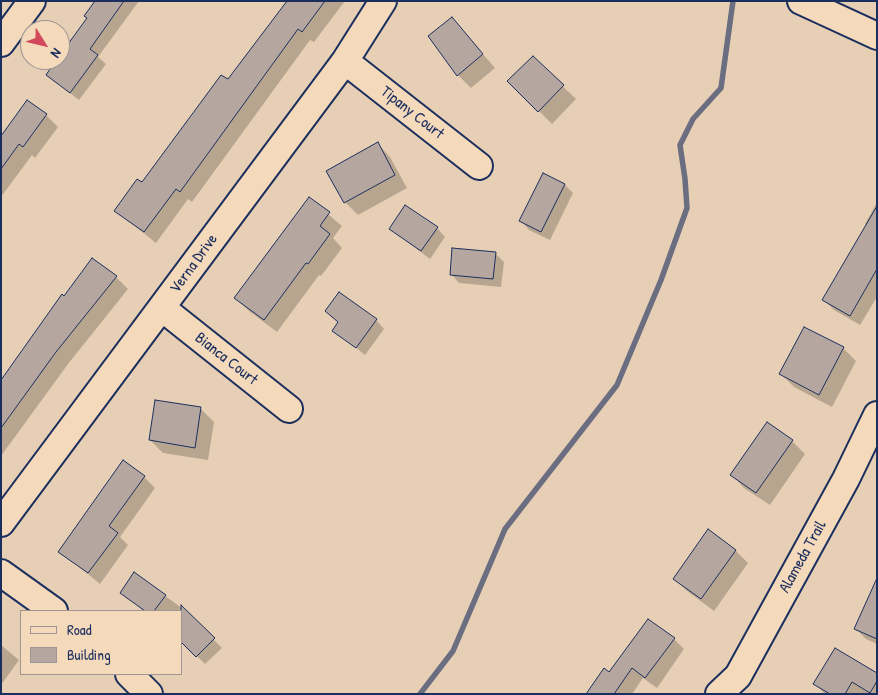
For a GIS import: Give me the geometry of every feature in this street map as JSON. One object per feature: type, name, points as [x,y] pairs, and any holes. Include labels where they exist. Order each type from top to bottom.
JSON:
[{"type":"street","points":[[1,43],[32,1]]},
{"type":"street","name":"Verna Drive","points":[[1,523],[345,61],[383,1]]},
{"type":"street","points":[[801,1],[877,36]]},
{"type":"street","name":"Tipany Court","points":[[345,61],[479,166]]},
{"type":"street","name":"Bianca Court","points":[[162,308],[289,409]]},
{"type":"street","name":"Alameda Trail","points":[[719,694],[738,676],[846,479],[877,415]]},
{"type":"street","points":[[1,572],[53,610]]},
{"type":"street","points":[[130,675],[149,694]]},
{"type":"building","points":[[95,1],[124,1],[90,49],[98,55],[70,93],[46,75],[49,70],[70,70],[70,41],[87,18],[84,16]]},
{"type":"building","points":[[287,1],[325,1],[302,32],[298,29],[180,192],[176,189],[144,232],[114,211],[137,179],[142,182],[221,75],[228,79]]},
{"type":"building","points":[[452,17],[483,54],[457,76],[428,36]]},
{"type":"building","points":[[533,56],[564,85],[538,112],[507,81]]},
{"type":"building","points":[[27,100],[47,114],[23,147],[19,144],[1,169],[1,136]]},
{"type":"building","points":[[378,142],[395,175],[344,203],[326,171]]},
{"type":"building","points":[[543,173],[565,184],[541,232],[519,221]]},
{"type":"building","points":[[309,197],[330,212],[320,226],[330,234],[264,320],[234,298]]},
{"type":"building","points":[[405,205],[438,227],[421,251],[389,229]]},
{"type":"building","points":[[877,206],[877,269],[850,316],[822,300]]},
{"type":"building","points":[[452,248],[496,252],[493,279],[450,275]]},
{"type":"building","points":[[92,258],[117,276],[56,352],[1,428],[1,380],[62,294],[64,296]]},
{"type":"building","points":[[339,292],[377,319],[356,348],[332,331],[338,322],[325,311]]},
{"type":"building","points":[[804,327],[844,347],[819,395],[779,374]]},
{"type":"building","points":[[155,400],[201,407],[195,448],[149,440]]},
{"type":"building","points":[[767,422],[793,440],[756,493],[730,475]]},
{"type":"building","points":[[123,460],[145,476],[109,526],[118,533],[88,573],[58,552]]},
{"type":"building","points":[[708,529],[736,550],[701,599],[673,579]]},
{"type":"building","points":[[134,572],[166,595],[155,610],[144,610],[120,593]]},
{"type":"building","points":[[877,578],[877,639],[854,629]]},
{"type":"building","points":[[181,605],[215,638],[196,657],[182,643]]},
{"type":"building","points":[[648,619],[675,638],[645,678],[632,668],[614,694],[586,694],[604,668],[609,672]]},
{"type":"building","points":[[835,648],[877,673],[877,681],[870,693],[852,682],[845,694],[830,694],[813,684]]},
{"type":"waterway","points":[[420,694],[453,651],[505,529],[617,385],[661,280],[687,208],[680,145],[693,119],[721,88],[733,1]]}]
